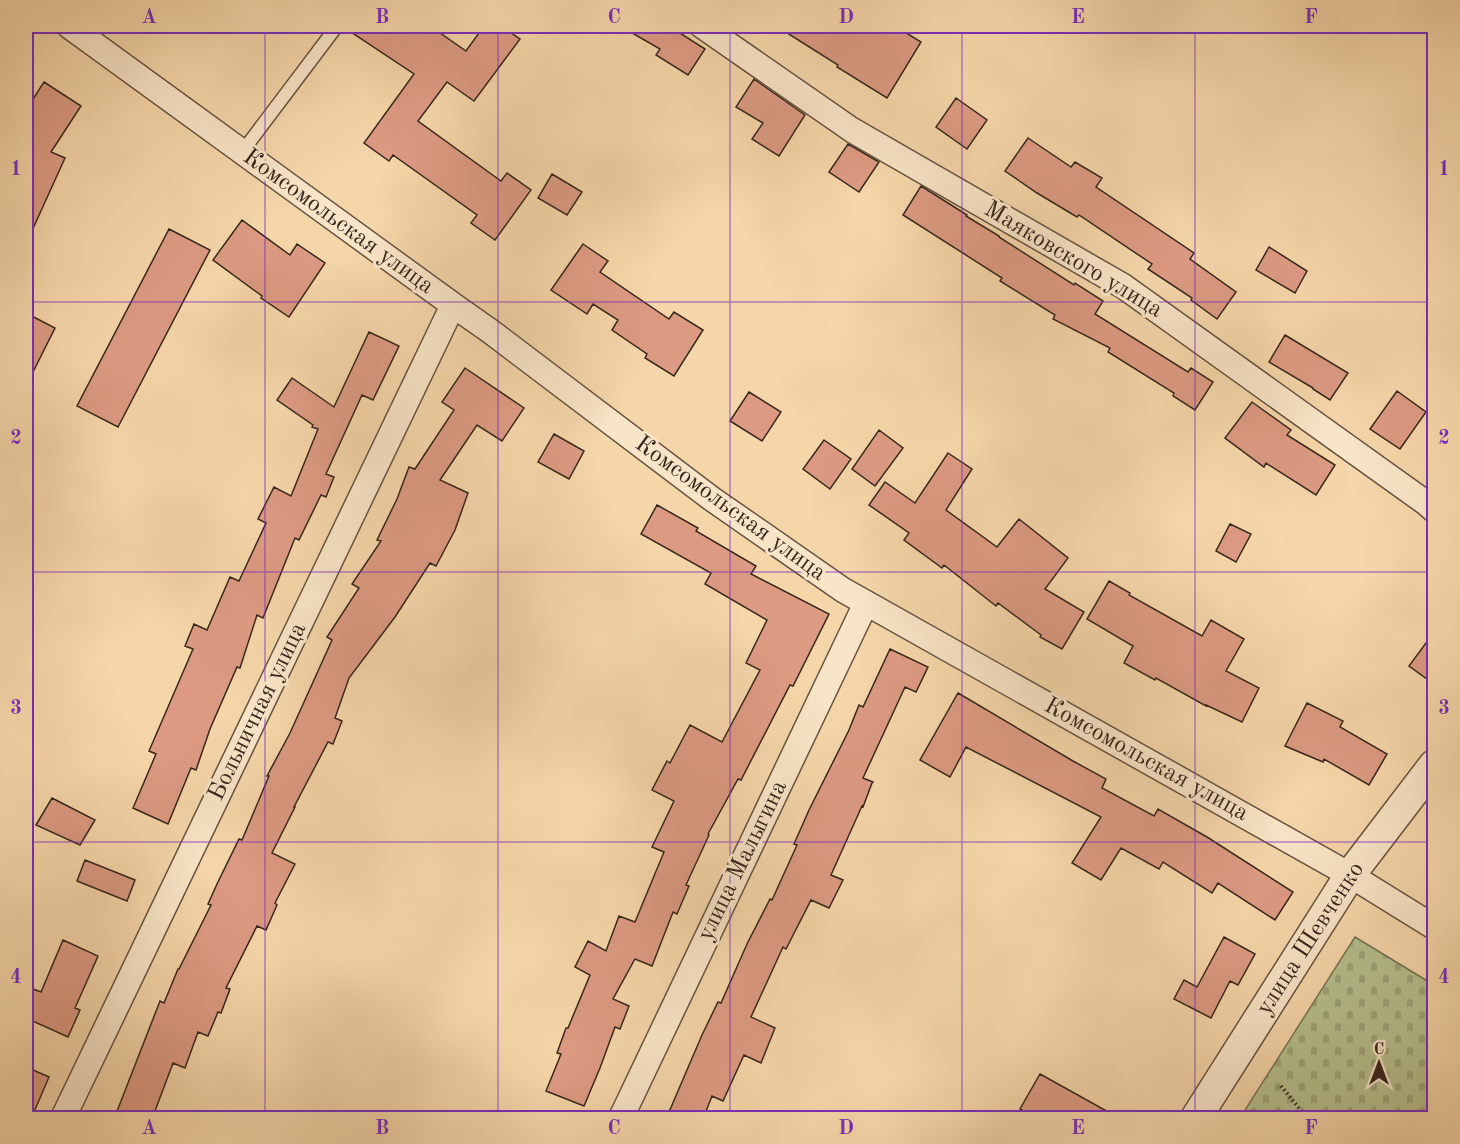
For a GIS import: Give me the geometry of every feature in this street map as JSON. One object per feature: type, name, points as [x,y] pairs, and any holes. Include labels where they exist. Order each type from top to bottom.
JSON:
[{"type":"street","name":"Комсомольская улица","points":[[69,26],[490,331],[712,499],[843,590],[1350,875],[1434,927]]},
{"type":"street","name":"Маяковского улица","points":[[702,26],[852,130],[1123,286],[1434,510]]},
{"type":"street","name":"Больничная улица","points":[[63,1119],[453,305]]},
{"type":"street","name":"улица Малыгина","points":[[621,1119],[866,603]]},
{"type":"street","name":"улица Шевченко","points":[[1196,1119],[1350,875],[1434,765]]},
{"type":"lane","points":[[242,152],[337,26]]},
{"type":"path","points":[[1281,1086],[1306,1119]]},
{"type":"green space","points":[[1355,937],[1434,985],[1434,1118],[1240,1118]]},
{"type":"building","points":[[345,26],[430,26],[466,51],[484,26],[501,26],[520,39],[474,101],[447,82],[418,121],[501,181],[507,173],[531,190],[495,240],[471,223],[477,215],[393,155],[389,161],[364,143],[414,74]]},
{"type":"building","points":[[620,26],[669,26],[705,49],[688,75],[656,55],[660,49]]},
{"type":"building","points":[[776,26],[895,26],[921,42],[887,98]]},
{"type":"building","points":[[754,79],[805,115],[779,156],[752,139],[763,123],[736,107]]},
{"type":"building","points":[[44,82],[81,106],[51,152],[65,158],[26,244],[26,110]]},
{"type":"building","points":[[956,98],[987,120],[967,149],[936,127]]},
{"type":"building","points":[[1028,138],[1071,167],[1075,162],[1102,178],[1096,187],[1194,253],[1190,259],[1236,292],[1217,319],[1191,300],[1192,298],[1148,269],[1152,264],[1079,215],[1077,217],[1005,171]]},
{"type":"building","points":[[848,144],[879,162],[859,192],[829,172]]},
{"type":"building","points":[[552,174],[582,192],[567,215],[538,198]]},
{"type":"building","points":[[921,186],[1074,285],[1075,283],[1103,301],[1095,314],[1188,372],[1191,368],[1213,382],[1195,410],[1173,396],[1174,393],[1108,352],[1110,348],[1053,319],[1055,315],[1000,281],[1002,278],[903,215]]},
{"type":"building","points":[[242,220],[290,255],[297,244],[325,263],[289,317],[213,260]]},
{"type":"building","points":[[169,229],[210,250],[118,427],[77,406]]},
{"type":"building","points":[[583,244],[608,261],[600,272],[669,319],[674,312],[703,330],[674,376],[645,358],[647,354],[612,330],[618,320],[593,304],[587,314],[551,290]]},
{"type":"building","points":[[1269,247],[1307,271],[1295,293],[1256,270]]},
{"type":"building","points":[[26,313],[55,328],[26,386]]},
{"type":"building","points":[[369,332],[399,346],[373,400],[362,395],[326,474],[334,477],[326,497],[321,495],[299,540],[295,538],[263,618],[257,615],[240,668],[237,667],[210,729],[196,770],[191,768],[168,824],[133,808],[156,754],[149,751],[193,649],[185,646],[194,624],[207,630],[230,577],[239,581],[266,523],[258,519],[274,487],[291,496],[318,429],[312,427],[313,425],[277,400],[292,378],[334,407]]},
{"type":"building","points":[[1285,335],[1348,373],[1330,400],[1269,362]]},
{"type":"building","points":[[465,368],[524,408],[502,441],[477,425],[440,480],[468,493],[455,530],[436,566],[430,563],[395,617],[349,678],[335,718],[342,721],[333,744],[328,742],[272,853],[295,864],[275,903],[277,905],[266,930],[257,926],[226,988],[230,989],[221,1013],[218,1012],[208,1036],[198,1032],[185,1068],[173,1063],[152,1119],[114,1119],[160,1001],[164,1003],[178,969],[211,905],[208,904],[217,884],[239,839],[242,840],[269,776],[267,776],[290,733],[332,640],[327,637],[359,588],[352,584],[381,541],[377,540],[397,499],[409,467],[415,469],[454,410],[442,402]]},
{"type":"building","points":[[1397,391],[1426,412],[1400,449],[1370,429]]},
{"type":"building","points":[[749,392],[781,412],[762,441],[730,421]]},
{"type":"building","points":[[1252,402],[1291,430],[1287,435],[1335,465],[1316,495],[1266,463],[1264,467],[1225,438]]},
{"type":"building","points":[[879,430],[903,448],[875,486],[852,469]]},
{"type":"building","points":[[554,434],[584,451],[569,479],[538,462]]},
{"type":"building","points":[[824,440],[851,459],[830,489],[803,469]]},
{"type":"building","points":[[948,453],[972,469],[946,510],[997,547],[1019,519],[1068,558],[1045,589],[1084,612],[1062,649],[1040,637],[1041,635],[998,603],[996,606],[944,565],[942,568],[904,540],[909,533],[869,505],[885,482],[915,503]]},
{"type":"building","points":[[657,505],[698,528],[696,531],[756,566],[751,574],[829,614],[793,686],[790,685],[741,780],[738,779],[708,834],[686,885],[689,886],[677,914],[673,912],[652,966],[635,959],[613,999],[629,1006],[620,1029],[615,1027],[584,1106],[546,1091],[561,1054],[557,1053],[566,1028],[568,1028],[590,975],[575,967],[588,941],[606,951],[619,916],[635,922],[664,852],[652,847],[674,801],[652,790],[667,761],[670,763],[690,725],[722,742],[760,670],[746,663],[767,620],[705,584],[711,573],[641,534]]},
{"type":"building","points":[[1230,524],[1251,534],[1236,562],[1216,551]]},
{"type":"building","points":[[1109,581],[1130,593],[1129,595],[1202,636],[1211,620],[1244,639],[1226,671],[1259,688],[1242,722],[1124,663],[1133,646],[1087,619]]},
{"type":"building","points":[[1434,632],[1434,684],[1409,666]]},
{"type":"building","points":[[890,649],[928,667],[916,692],[905,687],[863,778],[873,782],[831,875],[843,880],[829,908],[811,900],[786,949],[783,947],[751,1017],[775,1028],[761,1063],[744,1055],[723,1101],[712,1096],[703,1119],[666,1119],[702,1035],[718,1002],[721,1003],[770,899],[772,900],[797,845],[794,844],[809,810],[859,705],[863,707]]},
{"type":"building","points":[[958,693],[1106,779],[1102,788],[1154,816],[1158,809],[1207,837],[1293,892],[1275,920],[1218,883],[1212,893],[1163,862],[1159,869],[1121,848],[1101,880],[1072,863],[1101,817],[966,747],[950,777],[920,760]]},
{"type":"building","points":[[1307,703],[1343,721],[1340,727],[1387,754],[1369,785],[1324,759],[1323,762],[1285,746]]},
{"type":"building","points":[[52,798],[95,820],[80,845],[36,825]]},
{"type":"building","points":[[85,860],[135,880],[127,901],[77,881]]},
{"type":"building","points":[[1224,937],[1255,954],[1238,985],[1230,981],[1211,1018],[1174,999],[1184,980],[1197,987]]},
{"type":"building","points":[[63,940],[98,956],[75,1008],[80,1010],[68,1037],[26,1018],[26,1005],[33,989],[41,992]]},
{"type":"building","points":[[26,1067],[49,1077],[31,1119],[26,1119]]},
{"type":"building","points":[[1040,1074],[1121,1119],[1038,1119],[1020,1109]]}]
